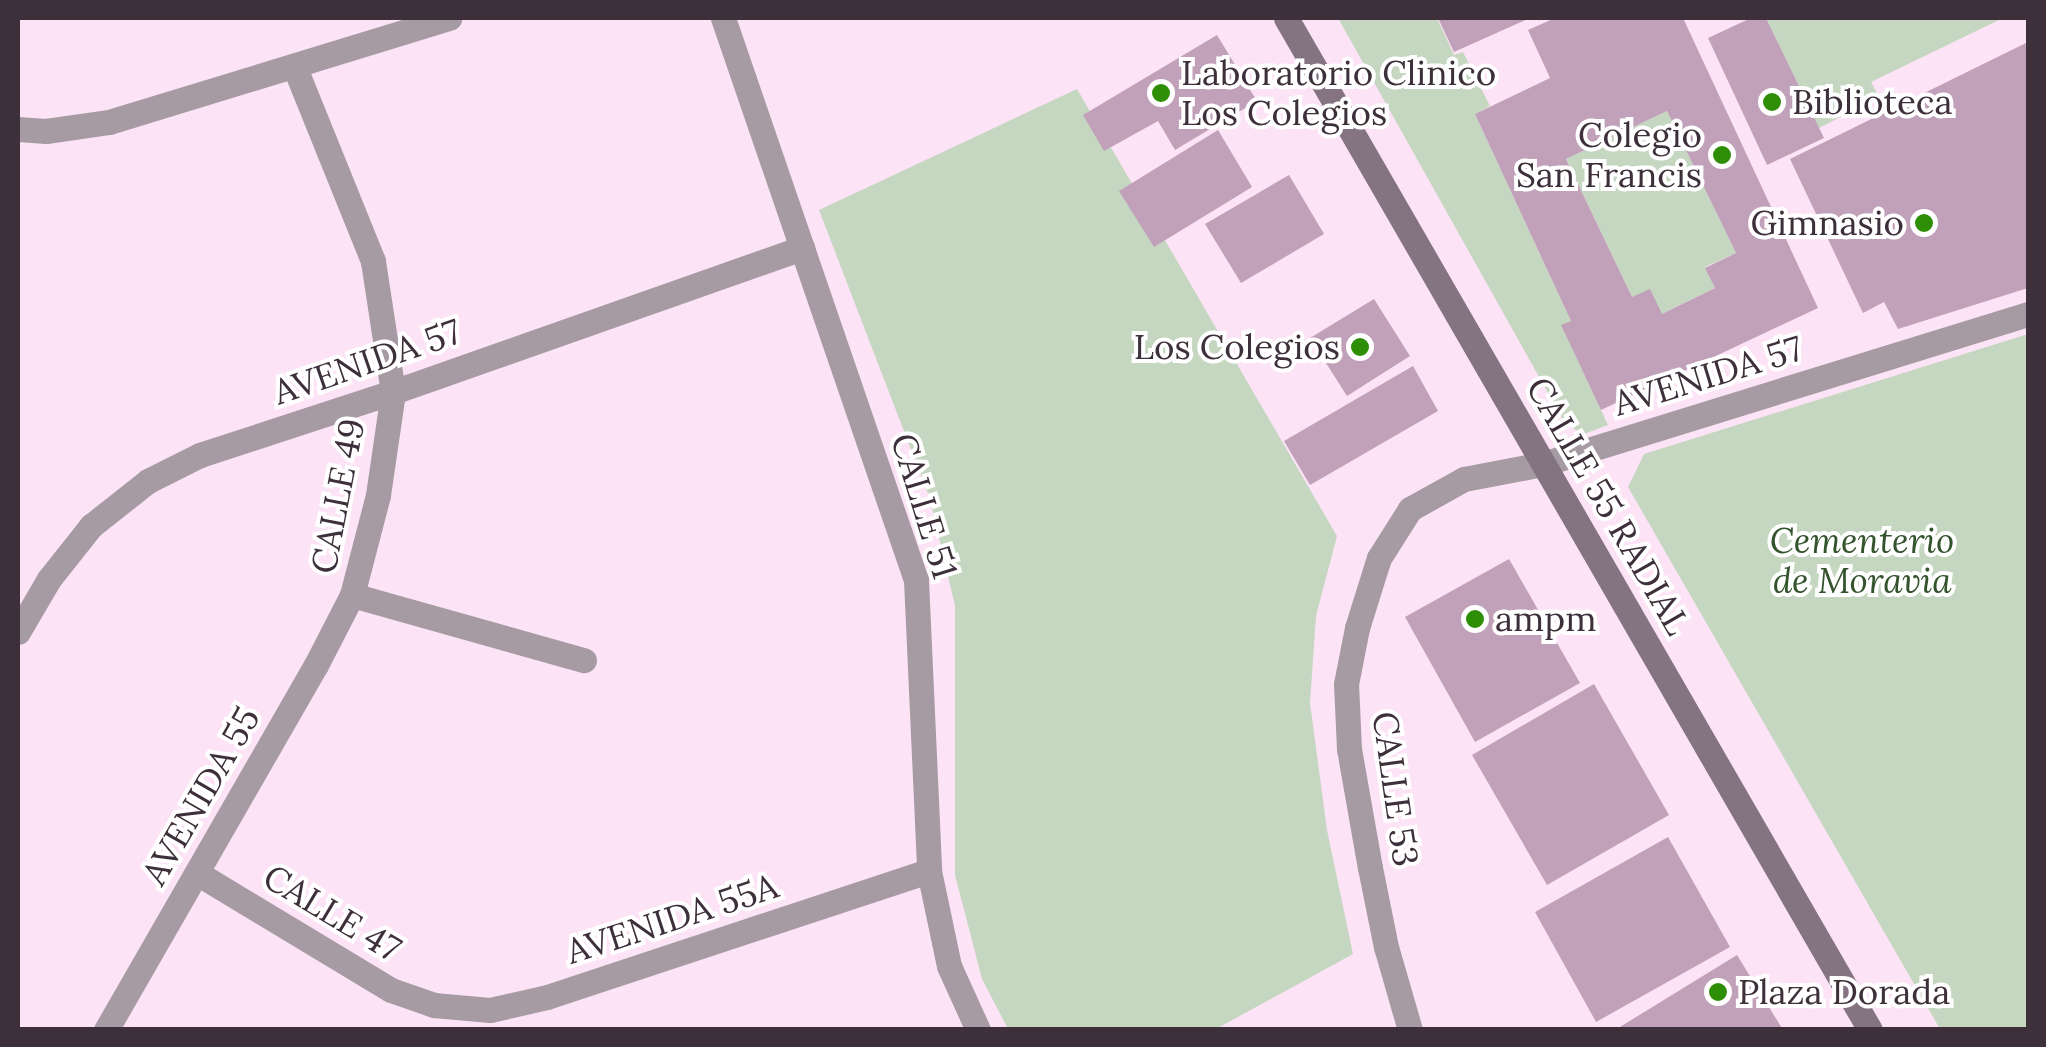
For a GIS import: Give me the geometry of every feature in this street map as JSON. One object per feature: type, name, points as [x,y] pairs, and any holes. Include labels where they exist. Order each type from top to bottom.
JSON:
[{"type":"main road","name":"CALLE 55 RADIAL","points":[[1286,18],[1870,1030]]},
{"type":"street","points":[[18,128],[46,131],[109,122],[448,18]]},
{"type":"street","name":"CALLE 51","points":[[722,18],[916,580],[929,871],[950,966],[978,1030]]},
{"type":"street","name":"CALLE 49","points":[[294,68],[373,261],[393,392],[378,495],[352,595],[584,660]]},
{"type":"street","name":"AVENIDA 57","points":[[18,632],[49,578],[90,526],[148,481],[200,454],[393,392],[802,248]]},
{"type":"street","name":"AVENIDA 57","points":[[1379,558],[1410,509],[1464,479],[1543,464],[2028,314]]},
{"type":"street","name":"CALLE 53","points":[[1379,558],[1357,628],[1346,684],[1349,749],[1386,947],[1410,1030]]},
{"type":"street","name":"AVENIDA 55","points":[[106,1030],[352,595]]},
{"type":"street","name":"AVENIDA 55A","points":[[434,1005],[490,1010],[547,997],[929,871]]},
{"type":"street","name":"CALLE 47","points":[[197,874],[391,990],[434,1005]]},
{"type":"green space","points":[[1338,18],[1437,18],[1454,55],[1463,52],[1490,106],[1475,114],[1571,321],[1562,326],[1608,425],[1584,434],[1566,425]]},
{"type":"green space","points":[[1766,18],[2003,18],[1871,82],[1879,97],[1819,128]]},
{"type":"green space","points":[[1077,89],[1337,536],[1316,616],[1310,703],[1327,830],[1353,954],[1216,1029],[1008,1029],[982,979],[955,875],[955,606],[930,499],[819,210]]},
{"type":"green space","points":[[1667,111],[1736,253],[1705,267],[1715,288],[1662,314],[1632,297],[1566,159]]},
{"type":"green space","name":"Cementerio de Moravia","points":[[2028,334],[2028,1029],[1940,1029],[1628,487],[1644,454]]},
{"type":"building","points":[[1438,18],[1530,18],[1454,52]]},
{"type":"building","points":[[1555,18],[1683,18],[1818,308],[1601,410],[1561,325],[1571,321],[1475,114],[1550,78],[1528,30]],"holes":[[[1667,111],[1736,253],[1705,268],[1715,288],[1662,314],[1650,289],[1632,297],[1566,159]]]},
{"type":"building","name":"Biblioteca","points":[[1751,18],[1766,18],[1824,138],[1767,165],[1708,38]]},
{"type":"building","name":"Laboratorio Clinico Los Colegios","points":[[1217,35],[1257,101],[1175,150],[1158,121],[1104,151],[1083,115]]},
{"type":"building","name":"Gimnasio","points":[[2028,42],[2028,288],[1898,329],[1884,302],[1863,313],[1790,159]]},
{"type":"building","points":[[1218,130],[1252,187],[1154,247],[1119,191]]},
{"type":"building","points":[[1289,175],[1324,234],[1241,283],[1205,224]]},
{"type":"building","name":"Los Colegios","points":[[1374,299],[1410,356],[1347,396],[1310,338]]},
{"type":"building","points":[[1413,366],[1438,411],[1310,485],[1284,441]]},
{"type":"building","points":[[1509,559],[1580,683],[1475,742],[1405,617]]},
{"type":"building","points":[[1594,684],[1669,815],[1547,885],[1472,755]]},
{"type":"building","points":[[1668,837],[1730,947],[1596,1022],[1535,912]]},
{"type":"building","name":"Plaza Dorada","points":[[1737,955],[1783,1030],[1615,1030]]},
{"type":"place","name":"Laboratorio Clinico Los Colegios","points":[[1161,93]]},
{"type":"place","name":"Biblioteca","points":[[1772,102]]},
{"type":"place","name":"Colegio San Francis","points":[[1722,155]]},
{"type":"place","name":"Gimnasio","points":[[1924,223]]},
{"type":"place","name":"Los Colegios","points":[[1360,347]]},
{"type":"place","name":"ampm","points":[[1475,619]]},
{"type":"place","name":"Plaza Dorada","points":[[1718,992]]}]
